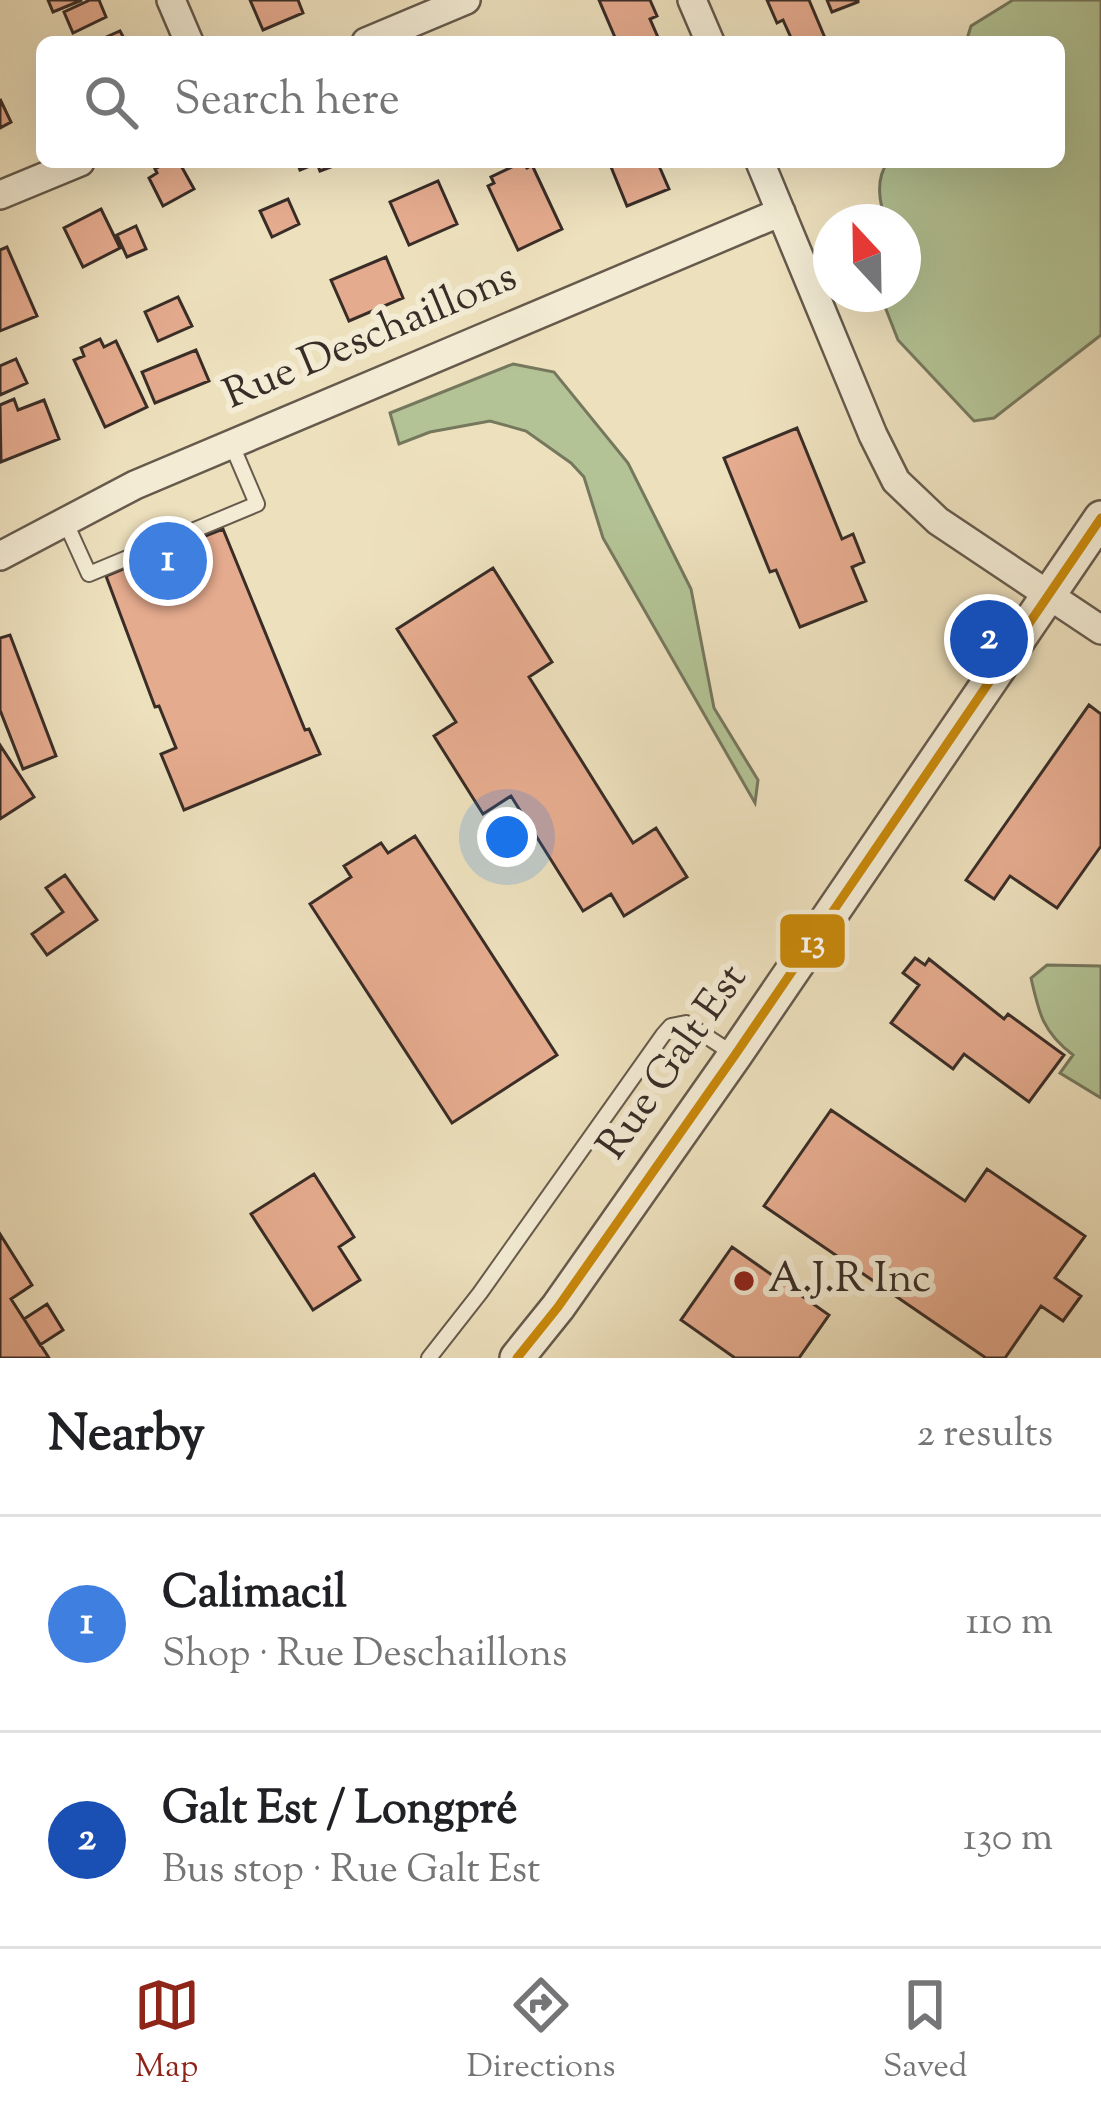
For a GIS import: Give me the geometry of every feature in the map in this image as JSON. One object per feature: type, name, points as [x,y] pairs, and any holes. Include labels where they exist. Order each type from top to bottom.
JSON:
[{"type":"street","points":[[171,0],[186,36]]},
{"type":"street","points":[[380,36],[466,0]]},
{"type":"street","points":[[692,0],[707,36]]},
{"type":"street","points":[[0,195],[65,168]]},
{"type":"street","points":[[763,168],[896,481],[938,521],[1101,630]]},
{"type":"street","name":"Rue Deschaillons","points":[[0,556],[231,443],[781,212]]},
{"type":"street","name":"Rue Galt Est","points":[[517,1358],[736,1055],[1101,518]]},
{"type":"lane","points":[[65,521],[89,574],[256,503],[231,443]]},
{"type":"lane","points":[[428,1358],[671,1027],[686,1023],[736,1055]]},
{"type":"green space","points":[[1013,0],[1101,0],[1101,335],[994,418],[974,421],[898,340],[887,312],[921,312],[921,204],[881,204],[880,184],[885,168],[1065,168],[1065,36],[968,36],[971,26]]},
{"type":"green space","points":[[513,364],[554,372],[628,463],[691,589],[714,708],[758,780],[755,803],[603,538],[584,477],[571,463],[526,431],[490,421],[430,432],[399,444],[390,413]]},
{"type":"green space","points":[[1047,965],[1101,966],[1101,1098],[1060,1073],[1073,1055],[1044,1021],[1031,978]]},
{"type":"building","points":[[48,0],[82,0],[53,12]]},
{"type":"building","points":[[99,0],[106,17],[73,33],[64,12]]},
{"type":"building","points":[[250,0],[298,0],[303,13],[263,30]]},
{"type":"building","points":[[599,0],[650,0],[657,16],[650,19],[657,36],[614,36]]},
{"type":"building","points":[[767,0],[809,0],[824,36],[790,36],[783,20],[777,23]]},
{"type":"building","points":[[827,0],[858,0],[858,2],[832,12]]},
{"type":"building","points":[[0,99],[11,122],[0,128]]},
{"type":"building","points":[[182,168],[194,189],[163,206],[149,178],[157,173],[155,169]]},
{"type":"building","points":[[510,168],[533,168],[562,229],[518,250],[488,186],[494,183],[491,177]]},
{"type":"building","points":[[611,168],[660,168],[669,189],[627,206]]},
{"type":"building","points":[[438,181],[457,224],[409,245],[390,202]]},
{"type":"building","points":[[288,199],[299,224],[272,237],[260,211]]},
{"type":"building","points":[[101,209],[120,248],[83,267],[64,228]]},
{"type":"building","points":[[136,226],[146,249],[127,257],[117,235]]},
{"type":"building","points":[[7,247],[37,316],[0,331],[0,250]]},
{"type":"building","points":[[386,257],[403,298],[349,321],[331,280]]},
{"type":"building","points":[[178,297],[192,326],[158,341],[145,312]]},
{"type":"building","points":[[100,339],[104,347],[116,341],[147,407],[105,427],[74,360],[84,356],[81,348]]},
{"type":"building","points":[[196,350],[209,381],[155,403],[142,372]]},
{"type":"building","points":[[16,359],[27,383],[0,395],[0,366]]},
{"type":"building","points":[[14,399],[18,410],[44,400],[59,439],[1,462],[0,405]]},
{"type":"building","points":[[797,428],[842,539],[853,534],[864,562],[852,567],[866,601],[800,627],[776,570],[770,572],[724,458]]},
{"type":"building","points":[[223,529],[305,730],[309,729],[320,754],[184,810],[161,754],[176,748],[159,706],[155,707],[106,576],[157,555],[155,551]]},
{"type":"building","points":[[493,568],[552,662],[529,677],[633,843],[656,828],[687,877],[624,916],[611,894],[583,911],[511,796],[483,814],[434,736],[456,722],[397,629]]},
{"type":"building","points":[[10,635],[56,756],[23,769],[0,710],[0,638]]},
{"type":"building","points":[[1089,705],[1101,714],[1101,846],[1057,908],[1010,876],[994,899],[966,880]]},
{"type":"building","points":[[0,745],[34,797],[0,819]]},
{"type":"building","points":[[415,836],[557,1055],[452,1123],[310,904],[351,877],[344,866],[381,843],[388,853]]},
{"type":"building","points":[[65,875],[97,920],[47,955],[32,934],[63,912],[46,888]]},
{"type":"building","points":[[915,958],[925,965],[929,959],[1004,1019],[1008,1014],[1064,1055],[1029,1102],[964,1054],[953,1069],[891,1023],[919,985],[903,973]]},
{"type":"building","points":[[831,1110],[965,1201],[987,1169],[1085,1236],[1055,1278],[1081,1296],[1063,1321],[1041,1306],[1005,1358],[986,1358],[764,1206]]},
{"type":"building","points":[[314,1174],[354,1237],[339,1247],[360,1280],[313,1310],[251,1214]]},
{"type":"building","points":[[0,1234],[32,1285],[11,1299],[49,1358],[0,1358]]},
{"type":"building","name":"A.J.R Inc","points":[[732,1247],[829,1315],[799,1358],[735,1358],[681,1320]]},
{"type":"building","points":[[47,1304],[63,1330],[40,1345],[24,1319]]},
{"type":"transit line","name":"13","points":[[517,1358],[735,1055],[1101,518]]},
{"type":"place","name":"Calimacil","points":[[168,561]]},
{"type":"place","name":"Galt Est / Longpré","points":[[989,639]]},
{"type":"place","name":"A.J.R Inc","points":[[744,1281]]}]
